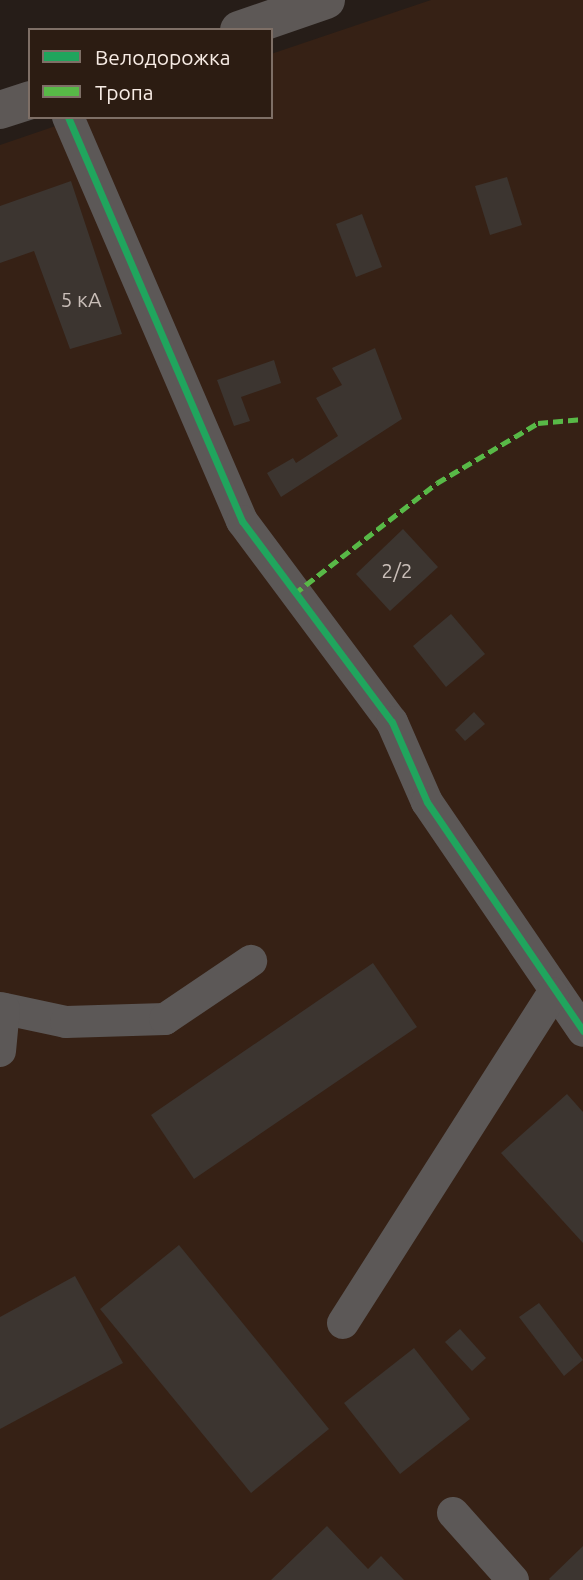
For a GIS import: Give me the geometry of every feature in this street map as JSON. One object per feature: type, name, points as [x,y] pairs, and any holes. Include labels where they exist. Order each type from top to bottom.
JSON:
[{"type":"main road","points":[[245,28],[326,0]]},
{"type":"main road","points":[[0,110],[28,101]]},
{"type":"street","points":[[69,119],[242,521],[392,722],[427,802],[515,929],[553,993],[583,1031]]},
{"type":"street","points":[[0,1051],[2,1008],[66,1022],[165,1019],[251,961]]},
{"type":"street","points":[[343,1323],[553,993]]},
{"type":"street","points":[[453,1513],[513,1580]]},
{"type":"shaded area","points":[[431,0],[583,0],[583,1580],[0,1580],[0,145],[76,119],[273,119],[273,53]]},
{"type":"building","points":[[507,177],[522,225],[490,235],[475,186]]},
{"type":"building","points":[[71,181],[122,334],[70,349],[34,251],[0,263],[0,206]]},
{"type":"building","points":[[362,214],[382,267],[356,277],[336,224]]},
{"type":"building","points":[[375,348],[402,419],[281,497],[267,473],[293,458],[296,463],[338,436],[316,398],[342,385],[332,368]]},
{"type":"building","points":[[274,360],[281,383],[241,397],[250,421],[234,426],[217,380]]},
{"type":"building","points":[[403,529],[438,567],[390,611],[356,574]]},
{"type":"building","points":[[451,614],[485,654],[446,687],[413,646]]},
{"type":"building","points":[[474,712],[485,724],[465,741],[455,730]]},
{"type":"building","points":[[373,963],[417,1027],[194,1179],[151,1115]]},
{"type":"building","points":[[567,1094],[583,1112],[583,1243],[501,1153]]},
{"type":"building","points":[[179,1245],[329,1429],[251,1493],[100,1309]]},
{"type":"building","points":[[75,1276],[123,1363],[0,1429],[0,1317]]},
{"type":"building","points":[[539,1303],[583,1360],[564,1376],[519,1317]]},
{"type":"building","points":[[460,1329],[486,1358],[472,1371],[445,1342]]},
{"type":"building","points":[[414,1348],[470,1419],[400,1474],[344,1403]]},
{"type":"building","points":[[327,1526],[368,1569],[381,1556],[404,1580],[271,1580]]},
{"type":"building","points":[[583,1546],[583,1580],[549,1579]]},
{"type":"marked path","points":[[294,594],[437,483],[538,423],[583,419]]},
{"type":"cycle path","points":[[69,119],[242,521],[392,722],[427,802],[583,1031]]}]
